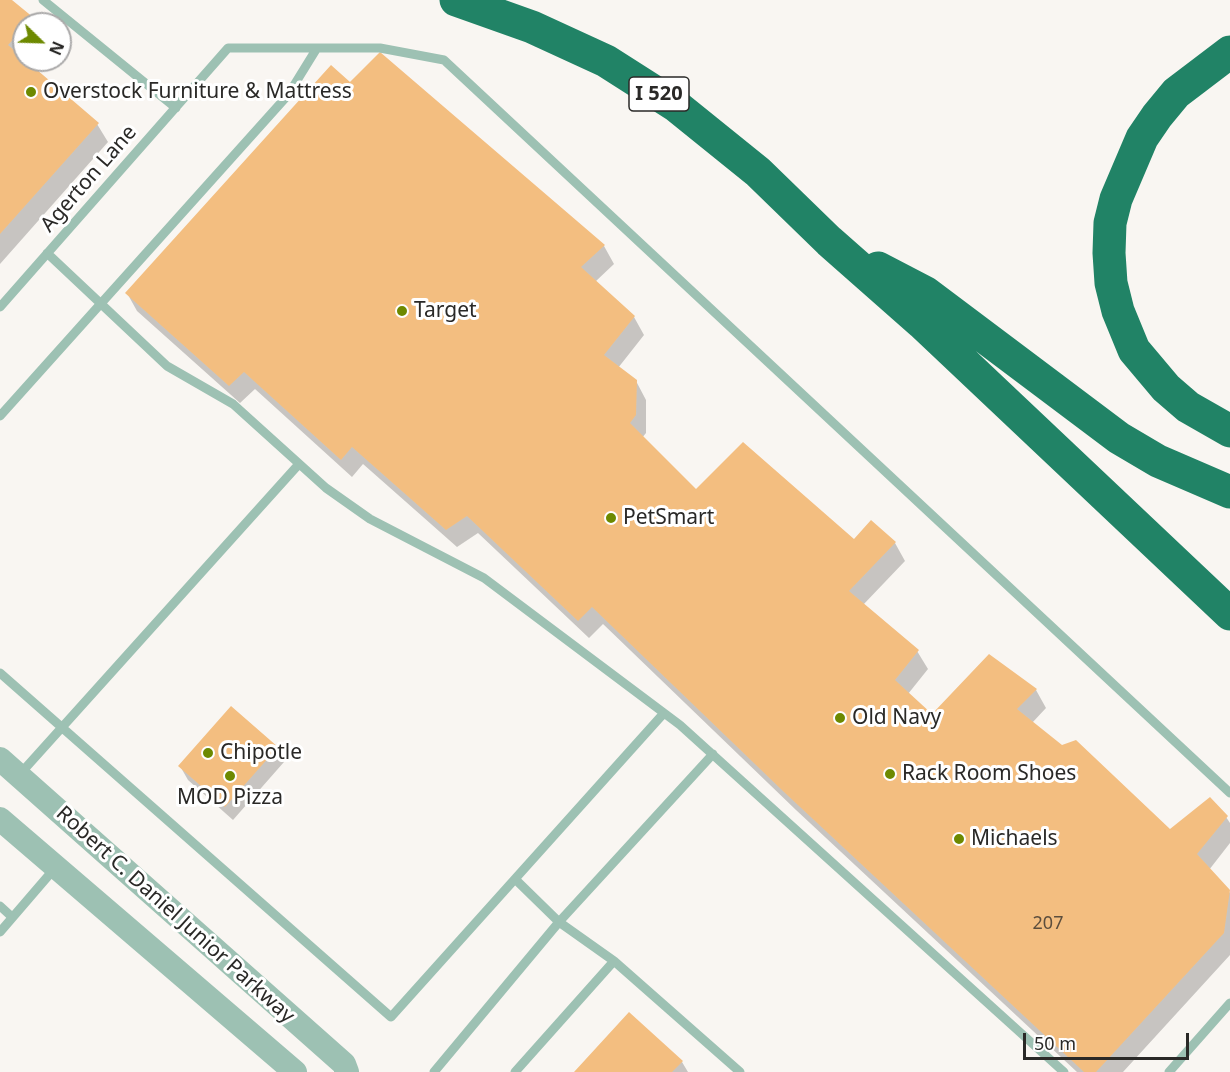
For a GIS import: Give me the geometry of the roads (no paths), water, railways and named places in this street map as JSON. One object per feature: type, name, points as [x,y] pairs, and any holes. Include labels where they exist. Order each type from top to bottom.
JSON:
[{"type":"highway","name":"I 520","points":[[456,0],[532,27],[596,56],[675,105],[758,172],[829,242]]},
{"type":"highway","points":[[1230,52],[1176,93],[1142,138],[1116,199],[1110,224],[1109,253],[1111,283],[1134,350],[1173,394],[1208,420],[1230,431]]},
{"type":"highway","points":[[829,242],[926,293],[1119,438],[1167,465],[1230,492]]},
{"type":"highway","points":[[829,242],[922,323],[1230,614]]},
{"type":"street","name":"Robert C. Daniel Junior Parkway","points":[[0,759],[344,1064],[347,1072]]},
{"type":"street","name":"Robert C. Daniel Junior Parkway","points":[[0,819],[296,1072]]},
{"type":"lane","points":[[43,0],[176,108]]},
{"type":"lane","name":"Agerton Lane","points":[[0,307],[228,48],[317,48]]},
{"type":"lane","points":[[0,416],[288,95],[317,48],[380,48],[444,60],[1230,792]]},
{"type":"lane","points":[[48,253],[167,366],[233,404],[326,488],[370,519],[484,578],[664,712],[1064,1072]]},
{"type":"lane","points":[[19,776],[299,464]]},
{"type":"lane","points":[[0,673],[391,1017],[664,712]]},
{"type":"lane","points":[[434,1072],[559,922],[713,754]]},
{"type":"lane","points":[[0,932],[55,868]]},
{"type":"lane","points":[[515,879],[559,922],[614,961],[740,1072]]},
{"type":"lane","points":[[0,906],[12,917]]},
{"type":"lane","points":[[515,1072],[614,961]]},
{"type":"lane","points":[[1168,1072],[1230,1003]]},
{"type":"place","name":"Overstock Furniture & Mattress","points":[[31,92]]},
{"type":"place","name":"Target","points":[[402,311]]},
{"type":"place","name":"PetSmart","points":[[611,518]]},
{"type":"place","name":"Old Navy","points":[[840,718]]},
{"type":"place","name":"Chipotle","points":[[208,753]]},
{"type":"place","name":"Rack Room Shoes","points":[[890,774]]},
{"type":"place","name":"MOD Pizza","points":[[230,776]]},
{"type":"place","name":"Michaels","points":[[959,839]]}]
